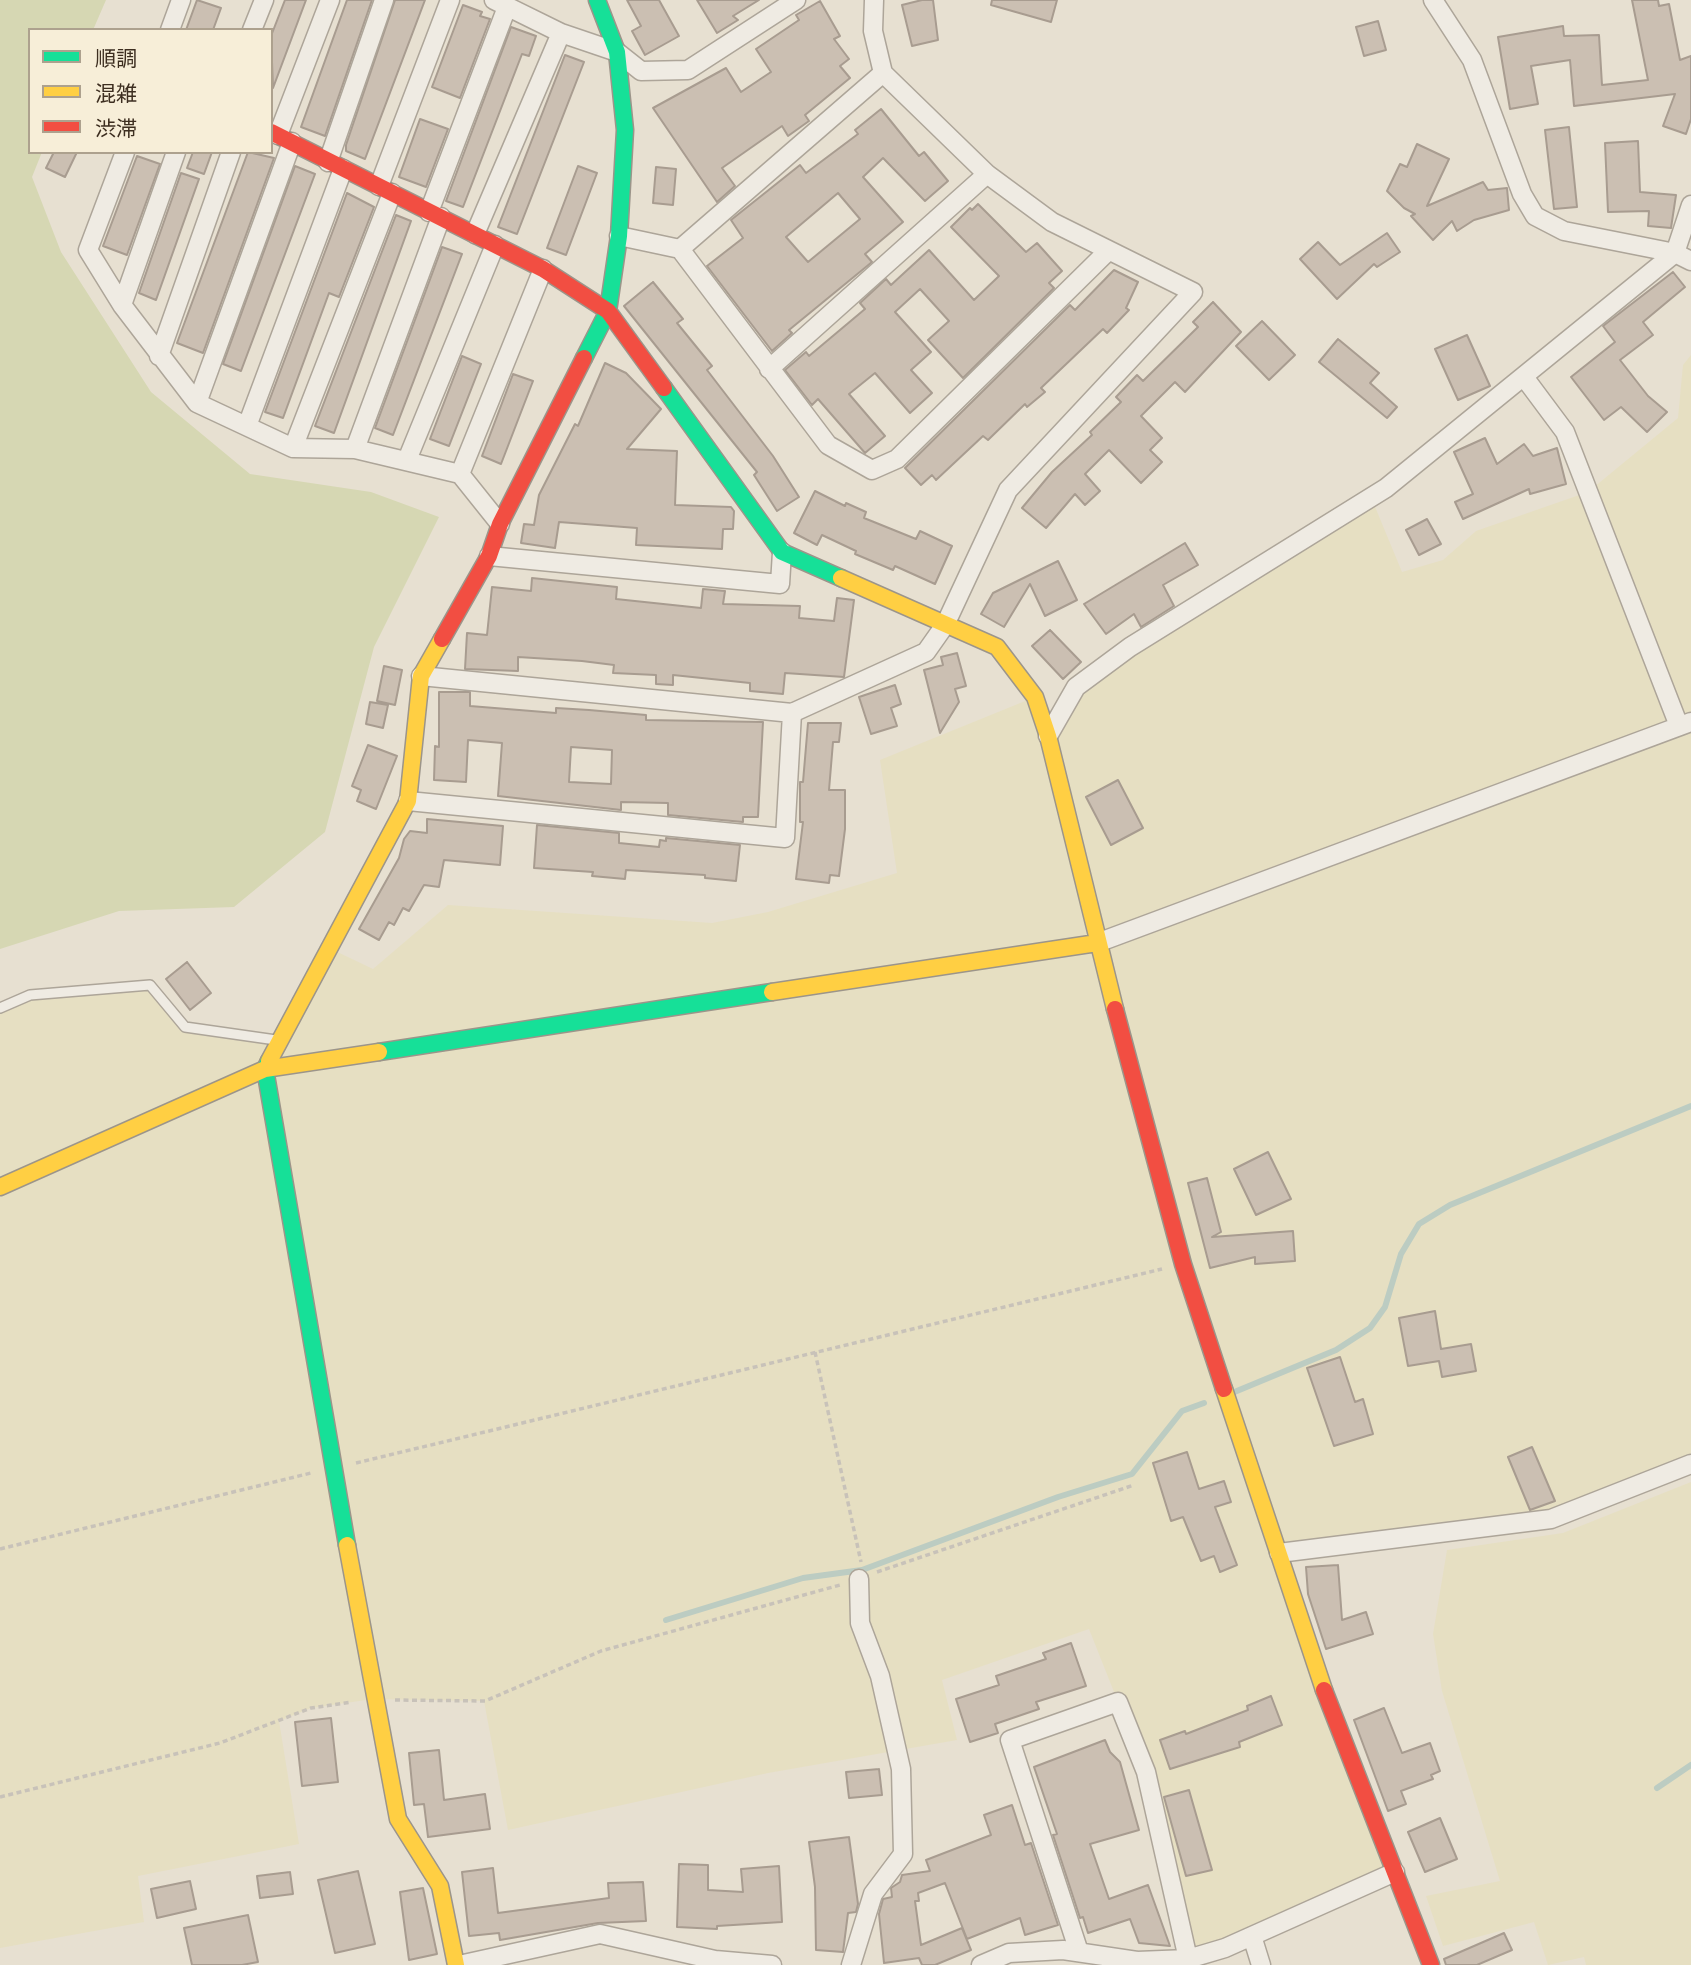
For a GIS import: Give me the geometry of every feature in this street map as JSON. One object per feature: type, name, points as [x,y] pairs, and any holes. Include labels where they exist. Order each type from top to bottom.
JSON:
[{"type":"street","points":[[171,28],[181,0]]},
{"type":"street","points":[[253,28],[264,0]]},
{"type":"street","points":[[197,403],[281,136],[330,0]]},
{"type":"street","points":[[247,426],[335,165],[384,0]]},
{"type":"street","points":[[293,447],[386,190],[450,0]]},
{"type":"street","points":[[597,0],[617,52],[625,130],[619,236],[608,311],[500,524],[488,556],[421,676],[408,801],[265,1069],[373,1699],[398,1819],[440,1886],[457,1965],[600,1934],[715,1960],[772,1965]]},
{"type":"street","points":[[355,449],[435,215],[501,4],[561,33],[617,52],[641,71],[688,70],[796,0]]},
{"type":"street","points":[[421,676],[792,713],[926,652],[945,625],[1008,490],[1193,292],[1052,222],[987,174],[883,73],[873,31],[874,0]]},
{"type":"street","points":[[1433,0],[1472,60],[1522,194],[1535,216],[1564,231],[1683,258]]},
{"type":"street","points":[[475,234],[561,33]]},
{"type":"street","points":[[680,249],[883,73]]},
{"type":"street","points":[[281,136],[543,269],[608,311],[782,552],[997,647],[1035,696],[1048,736],[1097,943],[1184,1264],[1335,1724],[1430,1965]]},
{"type":"street","points":[[124,154],[88,250],[122,305],[197,403],[293,447],[355,449],[460,474],[500,524]]},
{"type":"street","points":[[122,305],[175,154]]},
{"type":"street","points":[[159,356],[230,154]]},
{"type":"street","points":[[769,369],[987,174]]},
{"type":"street","points":[[1048,736],[1076,687],[1130,647],[1387,488],[1524,377],[1683,258],[1691,205]]},
{"type":"street","points":[[619,236],[680,249],[828,445],[872,470],[897,459],[1108,251]]},
{"type":"street","points":[[407,460],[495,245]]},
{"type":"street","points":[[460,474],[543,269]]},
{"type":"street","points":[[0,1187],[265,1069],[1097,943],[1685,724],[1565,432],[1524,377]]},
{"type":"street","points":[[488,556],[780,584],[782,552]]},
{"type":"street","points":[[408,801],[785,838],[792,713]]},
{"type":"street","points":[[1279,1553],[1551,1519],[1691,1464]]},
{"type":"street","points":[[851,1965],[873,1895],[903,1854],[901,1769],[880,1676],[860,1623],[860,1571]]},
{"type":"street","points":[[1079,1952],[1010,1740],[1118,1702],[1146,1772],[1188,1959]]},
{"type":"street","points":[[982,1965],[1009,1953],[1063,1950],[1137,1961],[1188,1959],[1252,1936],[1395,1872]]},
{"type":"street","points":[[1252,1936],[1261,1965]]},
{"type":"lane","points":[[0,1008],[30,995],[150,985],[185,1027],[280,1041]]},
{"type":"path","points":[[0,1549],[1184,1264]]},
{"type":"path","points":[[816,1352],[860,1571]]},
{"type":"path","points":[[0,1797],[220,1743],[311,1709],[373,1699],[485,1701],[601,1651],[860,1571],[908,1559],[1134,1485]]},
{"type":"shaded area","points":[[1691,355],[1691,1464],[1551,1519],[1279,1553],[1395,1872],[1188,1959],[1118,1702],[1089,1629],[942,1680],[957,1740],[768,1773],[508,1830],[484,1701],[373,1699],[311,1708],[279,1721],[299,1844],[138,1876],[144,1922],[0,1948],[0,1008],[30,995],[150,985],[185,1027],[279,1041],[329,948],[373,969],[448,905],[712,923],[768,912],[897,873],[880,760],[1035,697],[1048,734],[1076,687],[1371,497],[1402,572],[1443,560],[1476,531],[1588,492],[1678,418],[1683,365]]},
{"type":"shaded area","points":[[1691,1482],[1691,1965],[1586,1965],[1584,1957],[1548,1965],[1534,1922],[1443,1946],[1426,1896],[1500,1881],[1442,1691],[1433,1634],[1447,1550],[1563,1533]]},
{"type":"green space","points":[[0,0],[106,0],[94,28],[28,28],[28,154],[41,154],[32,177],[61,252],[151,392],[250,474],[371,492],[439,517],[374,647],[325,832],[234,907],[119,911],[0,949]]},
{"type":"building","points":[[197,0],[221,8],[214,28],[187,28]]},
{"type":"building","points":[[285,0],[306,0],[273,88],[273,31]]},
{"type":"building","points":[[347,0],[372,0],[325,136],[301,127]]},
{"type":"building","points":[[395,0],[425,0],[365,159],[346,151],[346,145]]},
{"type":"building","points":[[627,0],[659,0],[679,36],[645,55],[632,31],[641,26]]},
{"type":"building","points":[[697,0],[759,0],[733,16],[738,20],[717,33]]},
{"type":"building","points":[[933,0],[938,40],[912,46],[902,5]]},
{"type":"building","points":[[992,0],[1057,0],[1051,22],[991,5]]},
{"type":"building","points":[[1632,0],[1658,0],[1659,6],[1669,4],[1680,60],[1691,56],[1691,119],[1686,134],[1663,126],[1675,94],[1574,106],[1570,60],[1531,66],[1538,104],[1510,109],[1498,37],[1563,26],[1564,36],[1599,35],[1602,85],[1648,80]]},
{"type":"building","points":[[820,1],[840,36],[834,39],[849,59],[840,66],[850,78],[805,115],[809,121],[788,136],[782,126],[722,168],[735,186],[717,202],[653,108],[726,68],[741,92],[771,72],[756,49],[799,20],[796,15]]},
{"type":"building","points":[[463,5],[482,12],[480,16],[490,19],[460,98],[432,87]]},
{"type":"building","points":[[1378,21],[1386,50],[1364,56],[1356,27]]},
{"type":"building","points":[[511,27],[536,36],[529,56],[522,54],[463,207],[446,201]]},
{"type":"building","points":[[565,55],[584,62],[517,234],[498,227]]},
{"type":"building","points":[[881,109],[919,156],[924,152],[948,181],[925,201],[883,158],[863,177],[903,222],[865,254],[872,262],[789,330],[792,333],[772,351],[707,266],[743,238],[731,220],[800,165],[806,173],[858,134],[855,130]],"holes":[[[838,193],[860,219],[808,262],[786,237]]]},
{"type":"building","points":[[420,119],[448,129],[426,187],[399,177]]},
{"type":"building","points":[[1569,127],[1577,207],[1554,209],[1545,130]]},
{"type":"building","points":[[1638,141],[1640,192],[1676,195],[1671,228],[1648,226],[1649,211],[1608,212],[1605,143]]},
{"type":"building","points":[[1417,144],[1449,159],[1427,206],[1483,182],[1488,190],[1507,188],[1509,210],[1474,220],[1457,231],[1452,221],[1433,240],[1411,216],[1415,214],[1404,208],[1387,191],[1400,164],[1407,167]]},
{"type":"building","points":[[53,154],[76,154],[65,177],[46,168]]},
{"type":"building","points":[[192,154],[211,154],[204,174],[187,168]]},
{"type":"building","points":[[247,154],[274,158],[203,353],[177,343]]},
{"type":"building","points":[[137,156],[160,164],[127,255],[103,246]]},
{"type":"building","points":[[295,166],[315,174],[241,371],[223,364]]},
{"type":"building","points":[[578,166],[597,173],[566,255],[547,248]]},
{"type":"building","points":[[656,167],[676,169],[673,205],[653,203]]},
{"type":"building","points":[[181,173],[199,179],[156,300],[139,293]]},
{"type":"building","points":[[347,193],[374,207],[339,297],[329,293],[283,418],[265,412]]},
{"type":"building","points":[[978,204],[1026,252],[1037,243],[1062,271],[1049,283],[1054,288],[963,378],[928,340],[949,321],[920,289],[895,312],[931,352],[911,370],[932,393],[910,413],[875,373],[849,394],[885,436],[865,453],[818,399],[812,405],[785,370],[806,352],[809,356],[865,309],[860,303],[886,279],[891,285],[929,250],[974,300],[999,276],[951,227],[970,208],[972,210]]},
{"type":"building","points":[[396,215],[411,221],[334,433],[315,426]]},
{"type":"building","points":[[1387,233],[1400,252],[1377,267],[1374,264],[1337,299],[1300,259],[1318,242],[1340,265]]},
{"type":"building","points":[[442,247],[462,254],[393,435],[375,428]]},
{"type":"building","points":[[1114,270],[1138,282],[1126,308],[1129,310],[1107,333],[1103,329],[1041,388],[1045,392],[1027,407],[1025,404],[988,440],[983,436],[936,480],[932,475],[921,485],[905,468],[1070,305],[1075,310]]},
{"type":"building","points":[[1673,272],[1685,287],[1643,322],[1653,335],[1620,360],[1648,396],[1667,412],[1647,432],[1621,407],[1604,420],[1571,377],[1615,342],[1603,326]]},
{"type":"building","points":[[653,282],[683,319],[677,323],[712,366],[707,370],[773,456],[799,497],[777,511],[754,475],[757,472],[624,306]]},
{"type":"building","points":[[1213,302],[1241,332],[1185,392],[1175,382],[1141,416],[1162,438],[1150,450],[1162,462],[1141,483],[1109,450],[1085,474],[1100,491],[1085,505],[1075,494],[1046,528],[1022,508],[1052,472],[1092,435],[1090,432],[1121,402],[1116,397],[1137,375],[1143,381],[1198,327],[1193,322]]},
{"type":"building","points":[[1262,321],[1295,355],[1269,380],[1236,346]]},
{"type":"building","points":[[1467,335],[1490,386],[1458,400],[1435,349]]},
{"type":"building","points":[[1338,339],[1379,373],[1370,383],[1397,407],[1387,418],[1319,362]]},
{"type":"building","points":[[462,356],[481,364],[449,446],[430,439]]},
{"type":"building","points":[[605,363],[626,373],[661,409],[627,449],[677,451],[675,505],[731,507],[734,511],[733,529],[723,529],[722,549],[636,545],[637,528],[559,522],[555,548],[521,543],[524,524],[534,525],[539,495],[575,424],[578,426]]},
{"type":"building","points":[[513,374],[533,381],[501,464],[482,456]]},
{"type":"building","points":[[1485,438],[1497,464],[1524,444],[1533,456],[1557,448],[1566,484],[1530,494],[1529,489],[1463,519],[1455,502],[1473,494],[1454,452]]},
{"type":"building","points":[[815,491],[845,506],[846,503],[866,512],[864,518],[916,539],[920,531],[952,546],[935,584],[895,566],[893,570],[855,554],[856,551],[822,535],[817,545],[794,533]]},
{"type":"building","points":[[1427,519],[1441,544],[1419,555],[1406,530]]},
{"type":"building","points":[[1185,543],[1198,565],[1163,585],[1174,606],[1141,627],[1134,614],[1106,634],[1084,604]]},
{"type":"building","points":[[1058,561],[1077,600],[1045,616],[1030,584],[1004,627],[981,614],[993,593]]},
{"type":"building","points":[[532,578],[617,587],[616,599],[701,608],[703,589],[725,591],[723,604],[800,606],[799,618],[834,621],[837,598],[854,600],[844,677],[785,673],[783,694],[750,691],[750,683],[673,675],[673,685],[656,684],[656,675],[613,673],[614,665],[582,661],[518,657],[518,671],[465,669],[467,633],[487,635],[492,587],[531,591]]},
{"type":"building","points":[[1050,630],[1081,662],[1063,679],[1032,646]]},
{"type":"building","points":[[957,653],[966,686],[955,689],[959,702],[940,733],[924,670],[943,665],[941,657]]},
{"type":"building","points":[[384,666],[402,670],[395,705],[377,701]]},
{"type":"building","points":[[895,685],[901,704],[891,708],[897,726],[871,734],[859,697]]},
{"type":"building","points":[[439,692],[470,692],[470,706],[556,713],[556,708],[589,710],[646,715],[646,720],[763,722],[758,817],[743,817],[743,822],[668,815],[668,803],[621,802],[621,810],[498,796],[502,743],[468,740],[466,782],[434,780],[435,746],[439,747]],"holes":[[[571,747],[612,750],[611,784],[569,782]]]},
{"type":"building","points":[[370,702],[388,705],[383,728],[366,724]]},
{"type":"building","points":[[808,723],[841,723],[839,742],[833,742],[829,790],[845,790],[845,829],[839,876],[830,875],[829,883],[796,879],[803,822],[800,822],[800,782],[803,782]]},
{"type":"building","points":[[368,745],[397,756],[376,809],[357,801],[361,790],[352,786]]},
{"type":"building","points":[[1118,780],[1143,828],[1111,845],[1086,797]]},
{"type":"building","points":[[427,819],[503,826],[500,865],[444,860],[439,887],[424,885],[409,911],[403,908],[394,925],[389,922],[379,940],[359,929],[399,858],[404,839],[410,831],[427,833]]},
{"type":"building","points":[[537,825],[619,833],[619,843],[659,847],[660,840],[666,841],[666,838],[740,845],[736,881],[705,878],[705,875],[626,870],[625,879],[592,876],[593,872],[534,868]]},
{"type":"building","points":[[187,962],[211,993],[190,1010],[166,979]]},
{"type":"building","points":[[1268,1152],[1291,1199],[1256,1215],[1234,1169]]},
{"type":"building","points":[[1207,1178],[1221,1232],[1212,1237],[1293,1231],[1295,1261],[1255,1264],[1255,1257],[1210,1268],[1188,1183]]},
{"type":"building","points":[[1435,1311],[1441,1349],[1471,1344],[1476,1371],[1442,1377],[1439,1361],[1408,1366],[1399,1318]]},
{"type":"building","points":[[1340,1357],[1355,1402],[1363,1399],[1373,1434],[1334,1446],[1307,1368]]},
{"type":"building","points":[[1532,1447],[1555,1501],[1530,1510],[1508,1457]]},
{"type":"building","points":[[1187,1452],[1199,1489],[1224,1481],[1231,1502],[1215,1507],[1237,1565],[1220,1572],[1214,1556],[1201,1561],[1183,1517],[1171,1521],[1153,1463]]},
{"type":"building","points":[[1338,1565],[1342,1620],[1366,1612],[1373,1634],[1326,1649],[1308,1594],[1306,1567]]},
{"type":"building","points":[[1071,1643],[1086,1686],[1036,1702],[1039,1709],[995,1724],[998,1733],[970,1742],[956,1699],[999,1685],[996,1676],[1046,1659],[1043,1653]]},
{"type":"building","points":[[1271,1696],[1282,1725],[1239,1742],[1240,1747],[1170,1769],[1160,1740],[1185,1731],[1186,1734],[1248,1710],[1247,1706]]},
{"type":"building","points":[[1384,1708],[1402,1753],[1430,1743],[1440,1771],[1431,1775],[1433,1779],[1401,1791],[1406,1804],[1388,1811],[1354,1720]]},
{"type":"building","points":[[331,1718],[338,1782],[302,1786],[295,1722]]},
{"type":"building","points":[[1105,1740],[1110,1752],[1120,1762],[1139,1830],[1090,1844],[1109,1899],[1148,1885],[1170,1946],[1139,1943],[1130,1919],[1088,1933],[1083,1917],[1080,1918],[1053,1835],[1057,1834],[1034,1767]]},
{"type":"building","points":[[439,1750],[444,1800],[485,1794],[490,1829],[428,1837],[424,1804],[414,1805],[409,1753]]},
{"type":"building","points":[[879,1769],[882,1795],[849,1798],[846,1772]]},
{"type":"building","points":[[1189,1790],[1212,1870],[1186,1876],[1164,1797]]},
{"type":"building","points":[[1012,1805],[1025,1845],[1031,1843],[1058,1925],[1025,1935],[1020,1918],[967,1939],[945,1883],[918,1893],[919,1901],[915,1901],[921,1945],[962,1928],[971,1950],[935,1965],[922,1965],[919,1958],[884,1963],[879,1914],[883,1899],[892,1897],[891,1888],[900,1882],[902,1875],[930,1871],[926,1860],[991,1835],[984,1815]]},
{"type":"building","points":[[1440,1818],[1457,1859],[1425,1872],[1408,1832]]},
{"type":"building","points":[[849,1837],[858,1904],[856,1912],[848,1913],[843,1952],[816,1950],[815,1887],[809,1842]]},
{"type":"building","points":[[679,1864],[708,1865],[708,1890],[743,1892],[741,1869],[779,1866],[782,1922],[717,1926],[717,1929],[677,1927]]},
{"type":"building","points":[[493,1868],[498,1913],[609,1898],[608,1883],[643,1882],[646,1921],[598,1923],[500,1940],[499,1933],[469,1936],[462,1872]]},
{"type":"building","points":[[358,1871],[375,1944],[335,1953],[318,1880]]},
{"type":"building","points":[[290,1872],[293,1894],[260,1898],[257,1876]]},
{"type":"building","points":[[190,1881],[196,1909],[157,1918],[151,1889]]},
{"type":"building","points":[[423,1888],[437,1954],[409,1960],[400,1892]]},
{"type":"building","points":[[248,1915],[258,1962],[242,1965],[192,1965],[184,1928]]},
{"type":"building","points":[[1504,1933],[1512,1950],[1477,1965],[1446,1965],[1444,1959]]},
{"type":"waterway","points":[[1232,1393],[1336,1350],[1370,1328],[1385,1307],[1401,1254],[1419,1224],[1450,1205],[1691,1106]]},
{"type":"waterway","points":[[666,1620],[803,1578],[862,1570],[1058,1497],[1132,1474],[1182,1411],[1204,1403]]},
{"type":"waterway","points":[[1657,1788],[1691,1765]]},
{"type":"traffic: fast","points":[[584,358],[608,311],[619,236],[625,130],[617,52],[597,0]]},
{"type":"traffic: fast","points":[[664,388],[782,552],[841,578]]},
{"type":"traffic: fast","points":[[379,1052],[772,992]]},
{"type":"traffic: fast","points":[[269,1061],[265,1069],[347,1545]]},
{"type":"traffic: slow","points":[[841,578],[997,647],[1035,697],[1048,736],[1115,1009]]},
{"type":"traffic: slow","points":[[269,1061],[408,801],[421,676],[442,639]]},
{"type":"traffic: slow","points":[[772,992],[1097,943]]},
{"type":"traffic: slow","points":[[0,1187],[265,1069],[379,1052]]},
{"type":"traffic: slow","points":[[1224,1389],[1324,1690]]},
{"type":"traffic: slow","points":[[347,1545],[398,1819],[440,1886],[456,1965]]},
{"type":"traffic: jam","points":[[273,133],[543,269],[608,311],[664,388]]},
{"type":"traffic: jam","points":[[442,639],[489,556],[500,524],[584,358]]},
{"type":"traffic: jam","points":[[1115,1009],[1183,1264],[1224,1389]]},
{"type":"traffic: jam","points":[[1324,1690],[1431,1965]]}]
